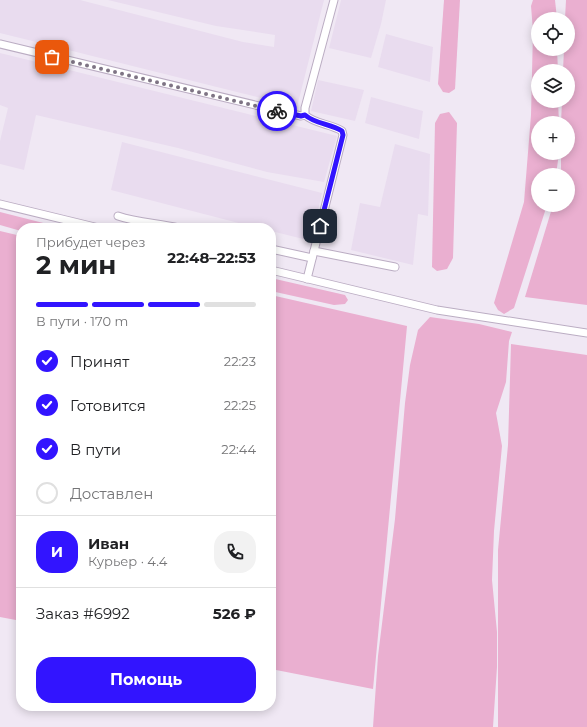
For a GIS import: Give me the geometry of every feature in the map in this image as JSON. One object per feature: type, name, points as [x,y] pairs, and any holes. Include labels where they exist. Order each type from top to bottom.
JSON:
[{"type":"street","points":[[307,278],[343,135],[342,131],[336,127],[309,119],[305,115],[305,108],[334,0]]},
{"type":"street","points":[[0,44],[227,100],[301,116],[305,115]]},
{"type":"street","points":[[0,204],[78,223]]},
{"type":"street","points":[[118,216],[133,221],[158,223]]},
{"type":"street","points":[[276,250],[395,267]]},
{"type":"street","points":[[276,271],[437,310],[587,333]]},
{"type":"shaded area","points":[[0,0],[80,0],[243,42],[274,47],[275,35],[216,26],[108,0],[324,0],[297,107],[0,33]]},
{"type":"shaded area","points":[[341,0],[386,0],[371,58],[329,48]]},
{"type":"shaded area","points":[[444,0],[460,0],[455,89],[449,93],[443,92],[438,84]]},
{"type":"shaded area","points":[[533,0],[555,0],[556,12],[531,12],[531,6]]},
{"type":"shaded area","points":[[566,0],[587,0],[587,305],[525,297],[551,212],[575,212],[575,168],[561,168],[561,160],[575,160],[575,116],[561,116],[562,108],[575,108],[575,64],[563,64],[564,56],[575,56],[575,12],[565,12]]},
{"type":"shaded area","points":[[386,34],[433,47],[430,82],[378,67]]},
{"type":"shaded area","points":[[0,53],[337,136],[324,182],[267,172],[178,148],[36,115],[24,170],[0,164],[0,141],[8,108],[0,105]]},
{"type":"shaded area","points":[[532,56],[557,56],[558,64],[532,64]]},
{"type":"shaded area","points":[[318,80],[364,90],[355,121],[311,111]]},
{"type":"shaded area","points":[[371,97],[423,111],[419,139],[365,123]]},
{"type":"shaded area","points":[[531,108],[558,108],[559,116],[531,116],[531,160],[558,160],[557,168],[531,168],[531,212],[545,212],[514,308],[504,314],[498,310],[494,303],[524,202]]},
{"type":"shaded area","points":[[449,112],[457,123],[453,258],[447,269],[437,271],[432,267],[435,123],[440,114]]},
{"type":"shaded area","points":[[122,142],[322,193],[311,241],[276,232],[276,223],[239,223],[111,190]]},
{"type":"shaded area","points":[[395,144],[430,154],[428,216],[418,214],[413,265],[351,250],[360,203],[380,207]]},
{"type":"shaded area","points":[[0,212],[43,223],[16,223],[16,230],[0,225]]},
{"type":"shaded area","points":[[0,231],[16,235],[16,620],[0,617]]},
{"type":"shaded area","points":[[276,279],[345,295],[348,300],[345,304],[334,305],[276,292]]},
{"type":"shaded area","points":[[276,296],[407,326],[373,689],[276,670]]},
{"type":"shaded area","points":[[430,317],[479,324],[512,332],[509,341],[506,382],[496,413],[502,446],[494,531],[492,580],[497,632],[497,667],[493,727],[373,727],[378,656],[395,519],[405,403],[410,365],[418,330]]},
{"type":"shaded area","points":[[511,344],[587,355],[587,727],[498,727],[498,550],[508,445]]},
{"type":"way so far","points":[[52,57],[277,111]]},
{"type":"route","points":[[277,111],[301,116],[305,115],[309,119],[336,127],[342,131],[343,135],[320,226]]}]
